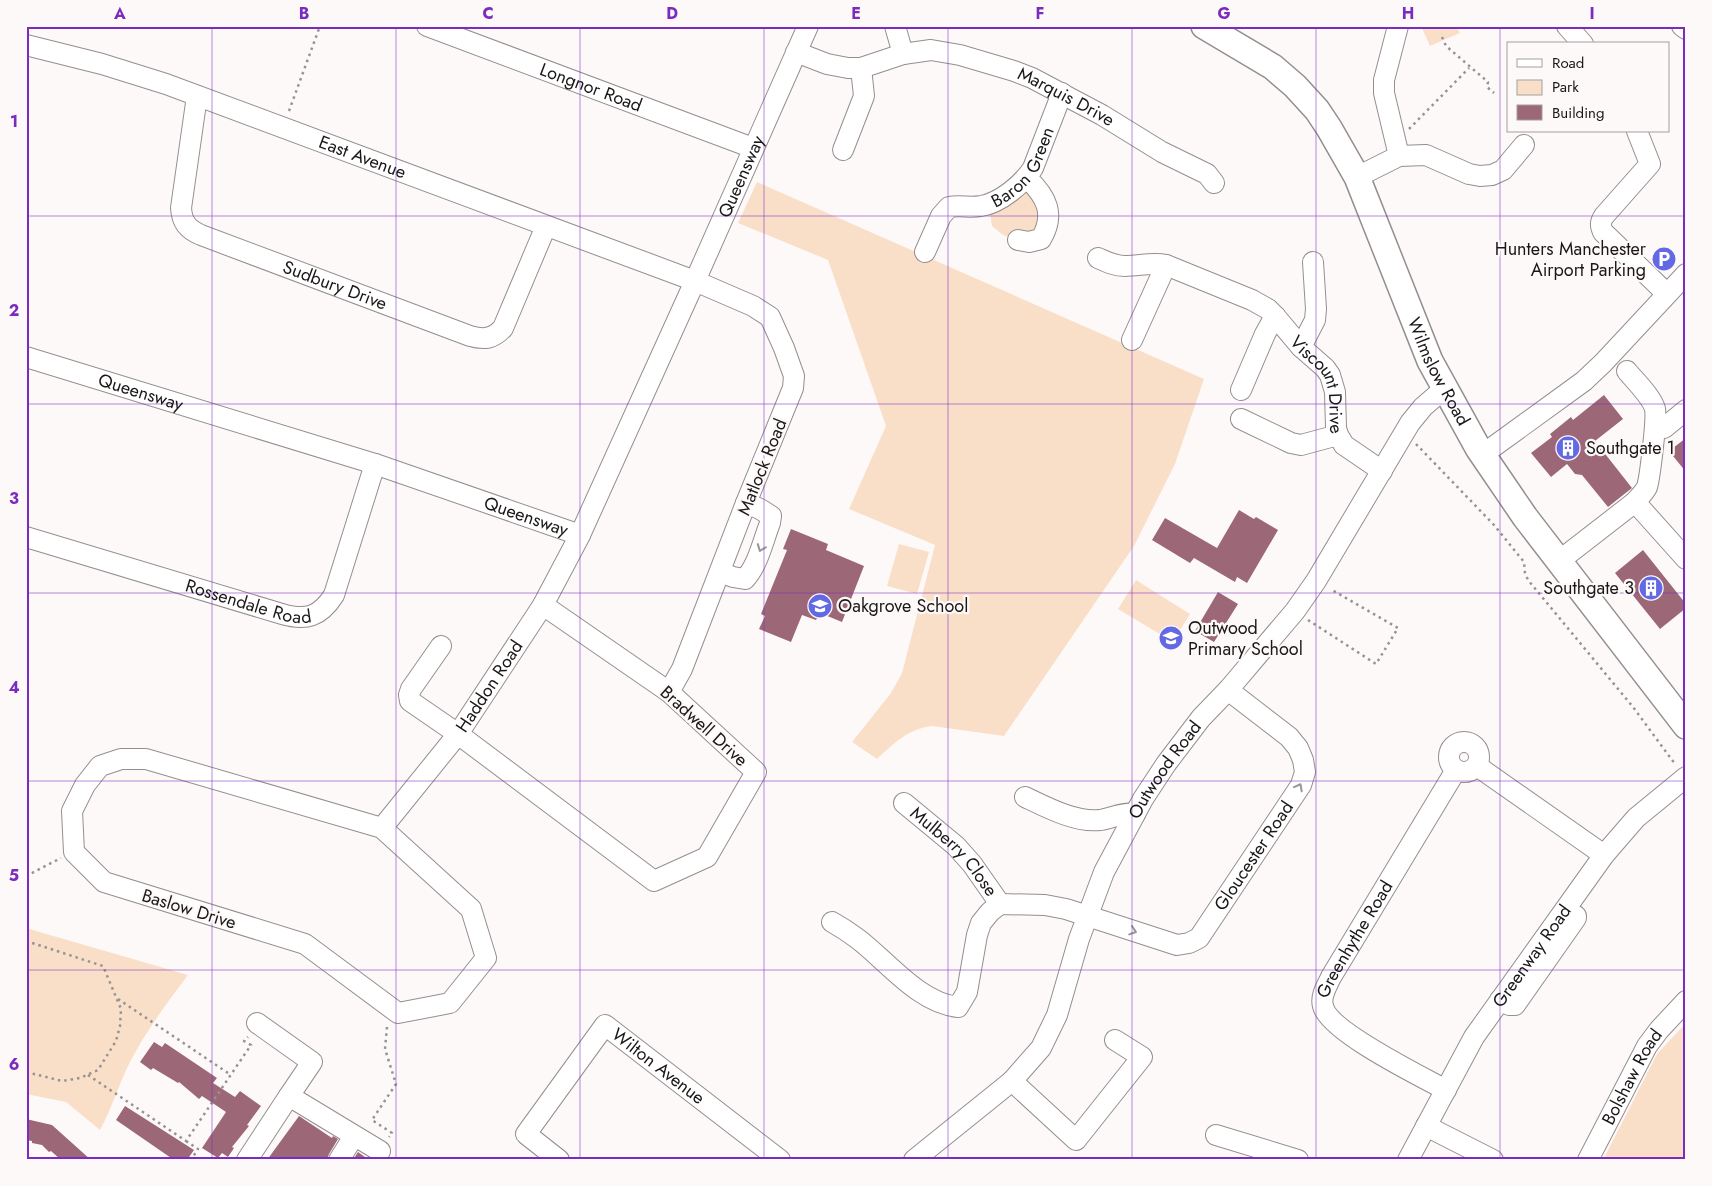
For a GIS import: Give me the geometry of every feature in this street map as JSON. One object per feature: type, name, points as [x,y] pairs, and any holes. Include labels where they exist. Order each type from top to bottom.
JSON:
[{"type":"main road","name":"Wilmslow Road","points":[[1205,27],[1273,67],[1295,86],[1317,110],[1357,177],[1430,361],[1482,455],[1525,517],[1686,726]]},
{"type":"street","name":"Longnor Road","points":[[428,26],[468,33],[753,148]]},
{"type":"street","name":"Queensway","points":[[26,357],[375,464],[580,535],[808,26]]},
{"type":"street","points":[[895,26],[903,54]]},
{"type":"street","points":[[1398,26],[1384,80],[1384,93],[1398,156]]},
{"type":"street","points":[[1567,26],[1581,42]]},
{"type":"street","points":[[1682,26],[1686,29]]},
{"type":"street","name":"East Avenue","points":[[26,45],[138,74],[695,281]]},
{"type":"street","name":"Marquis Drive","points":[[796,52],[838,67],[861,68],[903,54],[931,50],[960,55],[1014,71],[1032,78],[1110,119],[1162,152],[1207,174],[1214,183]]},
{"type":"street","points":[[842,151],[864,96],[861,68]]},
{"type":"street","name":"Baron Green","points":[[925,252],[941,216],[949,207],[981,206],[1018,186],[1027,178],[1033,168],[1062,93]]},
{"type":"street","name":"Sudbury Drive","points":[[197,96],[181,208],[182,216],[188,228],[201,235],[470,336],[486,339],[498,334],[503,328],[546,226]]},
{"type":"street","points":[[1637,132],[1650,164],[1604,216],[1600,226],[1603,232],[1666,293]]},
{"type":"street","points":[[1357,177],[1398,156],[1426,155],[1469,174],[1492,176],[1502,170],[1524,145]]},
{"type":"street","points":[[1018,240],[1029,242],[1041,239],[1048,224],[1044,197],[1027,178]]},
{"type":"street","name":"Viscount Drive","points":[[1098,258],[1123,266],[1166,265],[1252,300],[1268,309],[1301,347],[1325,368],[1333,383],[1335,392],[1334,420],[1338,435],[1344,445],[1382,471]]},
{"type":"street","points":[[1301,347],[1311,329],[1316,309],[1314,260]]},
{"type":"street","points":[[1132,340],[1166,265]]},
{"type":"street","points":[[1482,455],[1584,381],[1686,274]]},
{"type":"street","name":"Matlock Road","points":[[669,692],[682,669],[727,574],[753,506],[789,400],[794,376],[770,317],[753,306],[695,281]]},
{"type":"street","name":"Viscount Drive","points":[[1241,390],[1265,334],[1275,316]]},
{"type":"street","points":[[1559,562],[1635,502],[1648,484],[1655,427],[1655,408],[1652,401],[1627,371]]},
{"type":"street","name":"Outwood Road","points":[[914,1160],[1012,1081],[1036,1056],[1057,1015],[1087,916],[1104,872],[1135,814],[1166,764],[1200,718],[1228,690],[1295,611],[1316,580],[1405,432],[1420,411],[1444,388]]},
{"type":"street","points":[[1655,427],[1664,428],[1686,410]]},
{"type":"street","points":[[1241,419],[1291,443],[1301,445],[1338,435]]},
{"type":"street","name":"Rossendale Road","points":[[26,537],[295,618],[303,618],[317,613],[324,608],[334,595],[375,464]]},
{"type":"street","points":[[1635,502],[1686,559]]},
{"type":"street","points":[[727,574],[745,579],[754,566],[770,523],[770,516],[753,506]]},
{"type":"street","name":"Haddon Road","points":[[382,828],[458,734],[543,605],[580,535]]},
{"type":"street","name":"Bradwell Drive","points":[[458,734],[654,881],[707,857],[756,772],[669,692],[543,605]]},
{"type":"street","points":[[441,646],[411,689],[410,701],[458,734]]},
{"type":"street","name":"Gloucester Road","points":[[1000,904],[1045,905],[1087,916],[1177,945],[1189,943],[1199,938],[1300,786],[1305,772],[1298,748],[1290,737],[1228,690]]},
{"type":"street","points":[[1470,742],[1479,751],[1480,758],[1477,766],[1467,772],[1456,770],[1451,765],[1448,757],[1450,749],[1456,743],[1470,742]]},
{"type":"street","name":"Baslow Drive","points":[[121,759],[146,759],[382,828],[471,909],[486,958],[450,1003],[398,1013],[305,944],[104,882],[74,852],[72,811],[85,785],[100,766],[121,759]]},
{"type":"street","points":[[1477,766],[1604,855]]},
{"type":"street","name":"Greenhythe Road","points":[[1446,1090],[1375,1052],[1349,1033],[1326,1012],[1322,999],[1331,977],[1456,770]]},
{"type":"street","name":"Greenway Road","points":[[1408,1160],[1469,1046],[1500,1000],[1604,855],[1632,822],[1682,773]]},
{"type":"street","points":[[1025,797],[1064,814],[1086,819],[1099,820],[1125,812],[1135,814]]},
{"type":"street","name":"Mulberry Close","points":[[904,803],[956,846],[972,864],[1000,904]]},
{"type":"street","points":[[832,922],[858,939],[919,991],[948,1006],[958,1007],[967,992],[973,949],[981,923],[1000,904]]},
{"type":"street","name":"Bolshaw Road","points":[[1588,1160],[1647,1046],[1686,1001]]},
{"type":"street","points":[[247,1160],[312,1062],[257,1023]]},
{"type":"street","name":"Wilton Avenue","points":[[559,1160],[526,1134],[605,1025],[780,1160]]},
{"type":"street","points":[[1012,1081],[1076,1140],[1142,1058],[1115,1040]]},
{"type":"street","points":[[289,1096],[380,1151]]},
{"type":"street","points":[[1426,1126],[1493,1160]]},
{"type":"street","points":[[1216,1135],[1298,1160]]},
{"type":"street","points":[[339,1160],[354,1136]]},
{"type":"path","points":[[283,127],[320,26]]},
{"type":"path","points":[[1442,37],[1446,46],[1469,68],[1488,82],[1487,87],[1494,94]]},
{"type":"path","points":[[1394,136],[1404,134],[1469,68]]},
{"type":"path","points":[[1405,432],[1494,525],[1524,562],[1528,580],[1633,707],[1682,773]]},
{"type":"path","points":[[1295,611],[1376,664],[1398,628],[1316,580]]},
{"type":"path","points":[[26,876],[74,852]]},
{"type":"path","points":[[26,941],[103,966],[121,1009],[120,1026],[116,1041],[98,1070],[62,1081],[26,1072]]},
{"type":"path","points":[[117,999],[231,1075]]},
{"type":"path","points":[[380,1151],[392,1133],[372,1120],[396,1084],[385,1049],[388,1005]]},
{"type":"path","points":[[186,1141],[251,1045],[244,1041],[257,1023]]},
{"type":"path","points":[[88,1074],[198,1150],[191,1160]]},
{"type":"green space","points":[[1421,26],[1456,26],[1460,33],[1430,46]]},
{"type":"green space","points":[[1027,178],[1048,224],[1018,240],[1003,235],[992,226],[990,214],[993,201]]},
{"type":"green space","points":[[757,182],[1204,379],[1175,464],[1134,546],[1004,736],[932,726],[915,730],[908,734],[877,759],[852,742],[891,693],[902,673],[935,545],[849,509],[886,426],[828,260],[738,223]]},
{"type":"green space","points":[[899,544],[929,552],[917,594],[887,586]]},
{"type":"green space","points":[[1136,580],[1190,614],[1173,642],[1118,609]]},
{"type":"green space","points":[[26,928],[188,975],[157,1017],[136,1051],[100,1130],[66,1102],[26,1094]]},
{"type":"green space","points":[[1686,1023],[1686,1160],[1603,1160],[1657,1054]]},
{"type":"building","name":"Southgate 1","points":[[1604,395],[1623,419],[1595,441],[1632,488],[1608,507],[1582,475],[1575,474],[1567,464],[1551,477],[1531,453],[1552,437],[1550,434],[1571,417],[1573,420]]},
{"type":"building","points":[[1686,438],[1686,472],[1669,451]]},
{"type":"building","points":[[1239,510],[1254,519],[1256,517],[1278,530],[1247,583],[1237,577],[1235,582],[1194,558],[1190,563],[1152,540],[1165,518],[1217,548]]},
{"type":"building","points":[[791,529],[828,544],[826,550],[864,566],[842,622],[820,613],[816,620],[802,615],[791,642],[759,629],[765,616],[761,614],[787,550],[783,549]]},
{"type":"building","name":"Southgate 3","points":[[1643,550],[1686,604],[1686,608],[1660,629],[1615,573]]},
{"type":"building","points":[[1218,592],[1238,604],[1214,642],[1195,631]]},
{"type":"building","points":[[154,1042],[162,1047],[165,1043],[217,1078],[213,1083],[235,1097],[240,1091],[261,1106],[247,1125],[249,1126],[232,1147],[234,1148],[228,1157],[222,1153],[218,1158],[202,1148],[226,1112],[202,1096],[199,1099],[179,1082],[153,1068],[151,1070],[140,1062]]},
{"type":"building","points":[[125,1106],[194,1150],[187,1160],[174,1160],[116,1120]]},
{"type":"building","points":[[299,1116],[332,1138],[333,1136],[338,1139],[327,1160],[267,1160]]},
{"type":"building","points":[[26,1119],[52,1125],[91,1160],[61,1160],[42,1145],[26,1140]]},
{"type":"building","points":[[358,1152],[369,1160],[353,1160]]},
{"type":"place","name":"Hunters Manchester Airport Parking","points":[[1664,259]]},
{"type":"place","name":"Southgate 1","points":[[1568,448]]},
{"type":"place","name":"Southgate 3","points":[[1651,588]]},
{"type":"place","name":"Oakgrove School","points":[[820,606]]},
{"type":"place","name":"Outwood Primary School","points":[[1171,638]]}]
